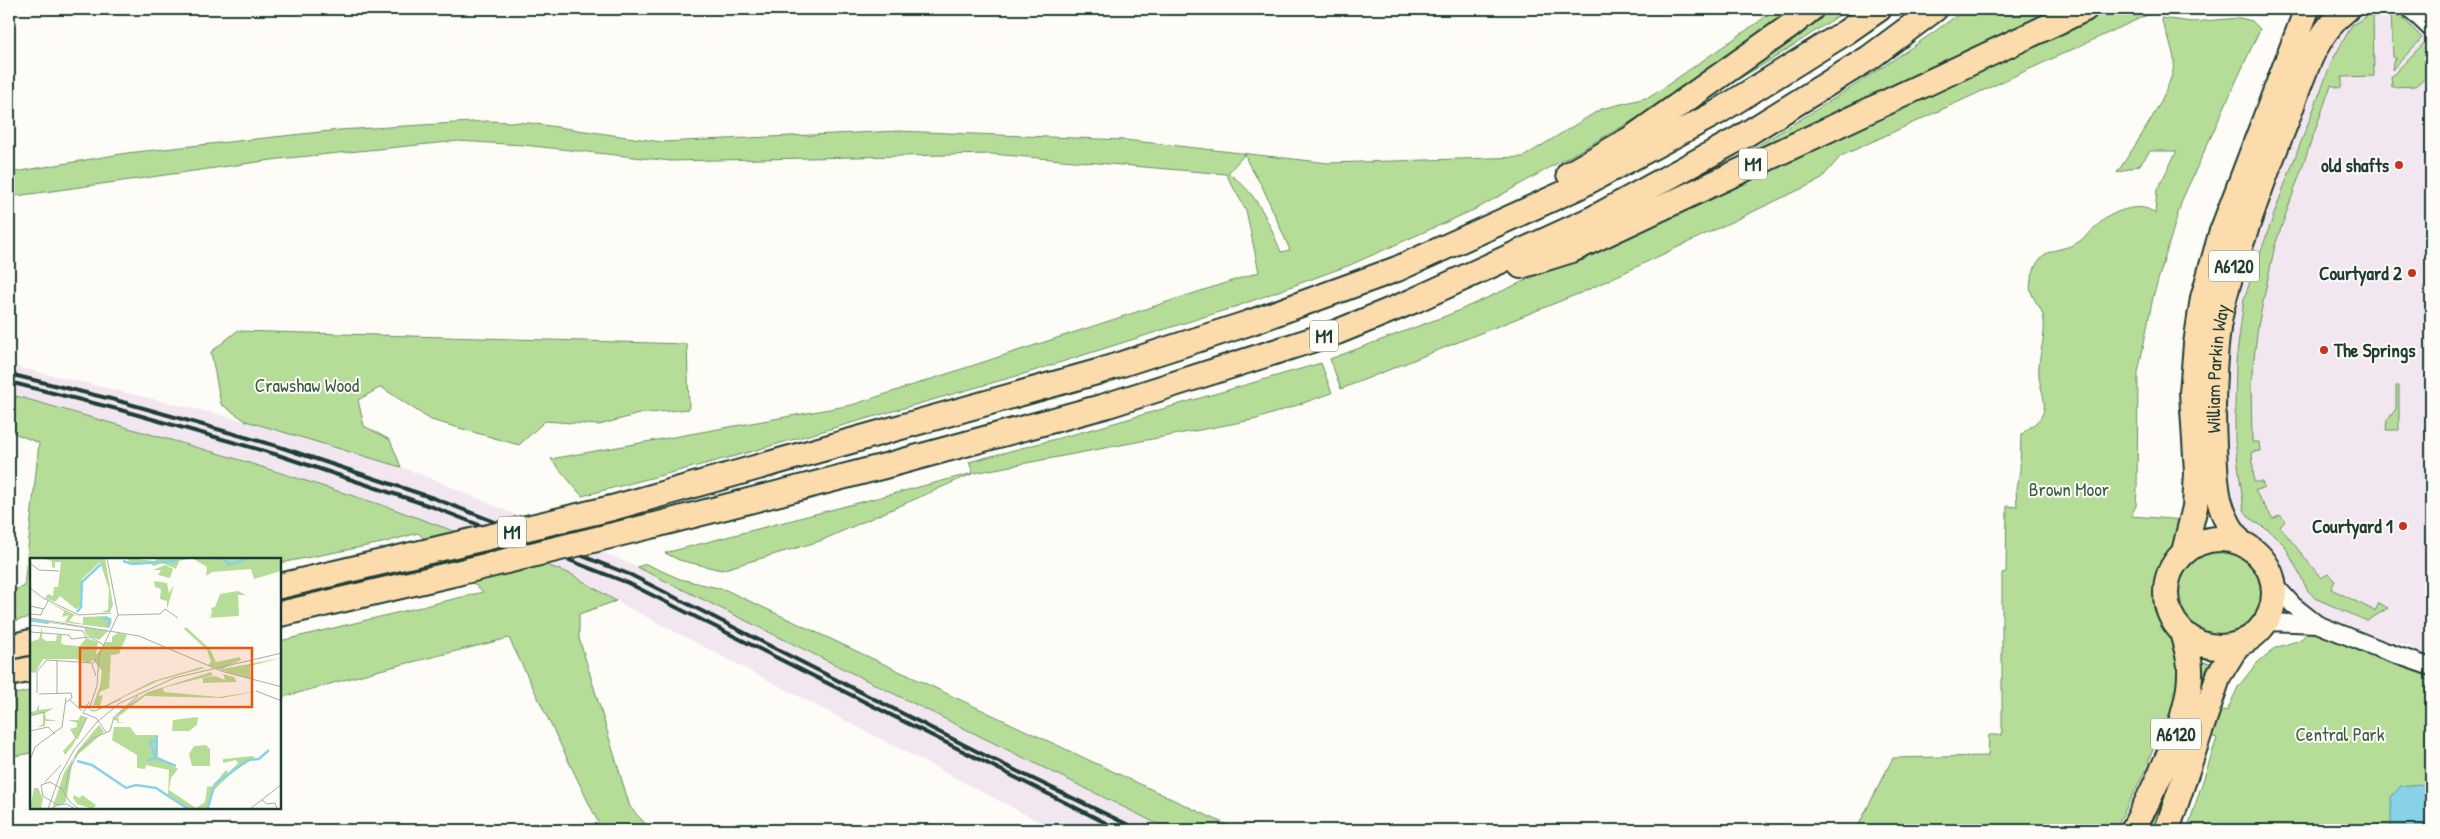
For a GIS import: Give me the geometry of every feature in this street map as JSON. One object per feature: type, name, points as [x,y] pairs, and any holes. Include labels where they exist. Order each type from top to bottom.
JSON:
[{"type":"highway","name":"M1","points":[[1396,269],[1632,138],[1790,26],[1811,9]]},
{"type":"highway","name":"M1","points":[[281,586],[612,508],[1097,372],[1249,323],[1396,269],[1578,187],[1718,112],[1846,32],[1879,9]]},
{"type":"highway","name":"M1","points":[[281,614],[457,574],[886,466],[1105,406],[1328,335],[1413,301],[1592,220],[1740,138],[1870,58],[1935,9]]},
{"type":"highway","name":"M1","points":[[1413,301],[1572,250],[2085,9]]},
{"type":"highway","name":"William Parkin Way","points":[[2184,552],[2195,507],[2197,472],[2192,393],[2196,344],[2204,298],[2221,234],[2307,9]]},
{"type":"highway","name":"William Parkin Way","points":[[2240,542],[2221,512],[2217,489],[2214,382],[2218,327],[2231,273],[2306,69],[2321,36],[2335,19],[2347,9]]},
{"type":"highway","points":[[2210,539],[2225,539],[2240,542],[2254,551],[2265,564],[2273,583],[2271,610],[2265,622],[2251,638],[2238,644],[2223,647],[2208,646],[2194,641],[2182,632],[2170,613],[2165,592],[2168,577],[2174,563],[2184,552],[2196,544],[2210,539]]},
{"type":"highway","name":"A6120","points":[[2133,830],[2166,761],[2188,695],[2190,668],[2182,632]]},
{"type":"highway","points":[[9,647],[30,642]]},
{"type":"highway","name":"A6120","points":[[2167,830],[2219,674],[2238,644]]},
{"type":"highway","points":[[9,674],[30,669]]},
{"type":"street","points":[[2410,9],[2431,29]]},
{"type":"street","points":[[2273,583],[2293,605],[2317,624],[2431,667]]},
{"type":"street","points":[[2265,622],[2317,624]]},
{"type":"shaded area","name":"The Springs","points":[[2347,9],[2410,9],[2431,29],[2431,662],[2420,658],[2410,646],[2381,639],[2348,625],[2341,635],[2273,583],[2265,564],[2254,551],[2240,542],[2230,529],[2214,374],[2280,137]]},
{"type":"shaded area","points":[[9,365],[246,421],[401,467],[435,480],[637,567],[1172,830],[1055,830],[616,601],[571,574],[388,507],[227,456],[9,394]]},
{"type":"green space","points":[[1775,9],[1791,9],[1739,49],[1641,116],[1478,208],[1350,265],[1235,307],[1027,373],[735,456],[582,496],[551,459],[852,405],[1259,272],[1246,210],[1226,174],[992,154],[671,161],[523,145],[458,141],[279,159],[16,196],[9,199],[9,173],[127,153],[339,130],[489,121],[529,123],[662,142],[898,131],[1125,140],[1329,163],[1523,157],[1601,109],[1650,97]],"holes":[[[1245,154],[1248,163],[1263,188],[1290,250],[1281,252],[1266,218],[1254,198],[1247,189],[1228,173]]]},
{"type":"green space","points":[[1819,9],[1849,9],[1771,60],[1653,129]]},
{"type":"green space","points":[[1966,9],[2068,9],[1654,206],[1813,112],[1890,62]]},
{"type":"green space","points":[[2108,9],[2160,9],[1841,156],[1820,180],[1583,292],[1341,389],[1330,359],[1451,314],[1580,256]]},
{"type":"green space","points":[[2391,12],[2403,18],[2422,38],[2392,70],[2393,61],[2397,59],[2393,57]]},
{"type":"green space","points":[[2373,13],[2374,76],[2342,77],[2342,86],[2339,88],[2331,85],[2275,245],[2258,326],[2251,382],[2252,442],[2259,442],[2260,451],[2252,452],[2254,482],[2262,482],[2264,487],[2255,491],[2273,519],[2280,515],[2285,521],[2280,527],[2321,578],[2328,574],[2335,581],[2331,589],[2375,611],[2379,603],[2388,608],[2367,621],[2317,599],[2308,591],[2285,546],[2271,532],[2251,519],[2244,510],[2235,441],[2235,406],[2236,362],[2244,299],[2283,189],[2332,61],[2352,25]]},
{"type":"green space","points":[[2161,18],[2192,22],[2240,18],[2252,21],[2260,29],[2182,200],[2153,297],[2138,373],[2137,489],[2136,506],[2131,516],[2185,520],[2162,575],[2159,603],[2163,617],[2174,635],[2201,662],[2213,663],[2201,704],[2227,711],[2238,687],[2256,664],[2275,648],[2300,640],[2317,624],[2431,674],[2431,830],[2187,830],[2217,738],[2194,731],[2157,830],[2145,830],[2174,772],[2188,730],[2163,723],[2145,771],[2115,830],[1856,830],[1893,758],[1988,756],[1989,735],[2002,735],[2002,573],[2006,572],[2007,506],[2017,507],[2016,488],[2020,471],[2021,435],[2041,417],[2044,407],[2039,360],[2044,323],[2042,312],[2030,288],[2031,279],[2036,265],[2043,256],[2051,251],[2075,244],[2113,214],[2129,208],[2141,208],[2155,214],[2157,190],[2177,151],[2150,151],[2140,165],[2117,173],[2152,117],[2168,85],[2173,70],[2173,54]]},
{"type":"green space","points":[[2425,42],[2431,51],[2431,63],[2424,70],[2429,75],[2415,86],[2392,87],[2391,77]]},
{"type":"green space","name":"Crawshaw Wood","points":[[237,331],[687,344],[689,409],[639,414],[599,425],[545,421],[519,445],[431,420],[381,387],[358,400],[364,426],[390,440],[401,467],[246,421],[221,404],[211,352]]},
{"type":"green space","points":[[1321,363],[1332,393],[1257,419],[974,473],[820,541],[721,570],[679,560],[665,553],[973,473],[969,462],[1097,428]]},
{"type":"green space","points":[[2396,386],[2399,386],[2399,430],[2386,430],[2387,420],[2396,409]]},
{"type":"green space","points":[[16,396],[227,456],[388,507],[571,574],[616,601],[579,614],[579,638],[630,807],[651,830],[605,830],[598,822],[509,638],[376,671],[281,698],[281,641],[483,592],[418,533],[382,543],[281,563],[281,558],[30,558],[30,617],[9,622],[9,591],[24,587],[39,443],[9,431]]},
{"type":"green space","points":[[2220,546],[2238,549],[2253,559],[2263,574],[2266,592],[2263,610],[2253,625],[2238,635],[2220,638],[2202,635],[2187,625],[2177,610],[2174,592],[2177,574],[2187,559],[2202,549]]},
{"type":"green space","points":[[646,564],[680,579],[726,590],[1238,830],[1170,830],[637,567]]},
{"type":"green space","points":[[30,691],[30,753],[9,757],[9,695]]},
{"type":"water","points":[[2419,784],[2431,789],[2431,830],[2391,830],[2391,797],[2401,786]]},
{"type":"railway","points":[[9,374],[119,401],[280,447],[436,499],[631,575],[990,758],[1139,830]]},
{"type":"railway","points":[[9,382],[117,409],[278,455],[433,507],[628,583],[1120,830]]},
{"type":"place","name":"old shafts","points":[[2399,165]]},
{"type":"place","name":"Courtyard 2","points":[[2412,273]]},
{"type":"place","name":"The Springs","points":[[2324,350]]},
{"type":"place","name":"Courtyard 1","points":[[2403,526]]},
{"type":"park label","name":"Brown Moor","points":[[2069,489]]},
{"type":"park label","name":"Central Park","points":[[2340,734]]}]
